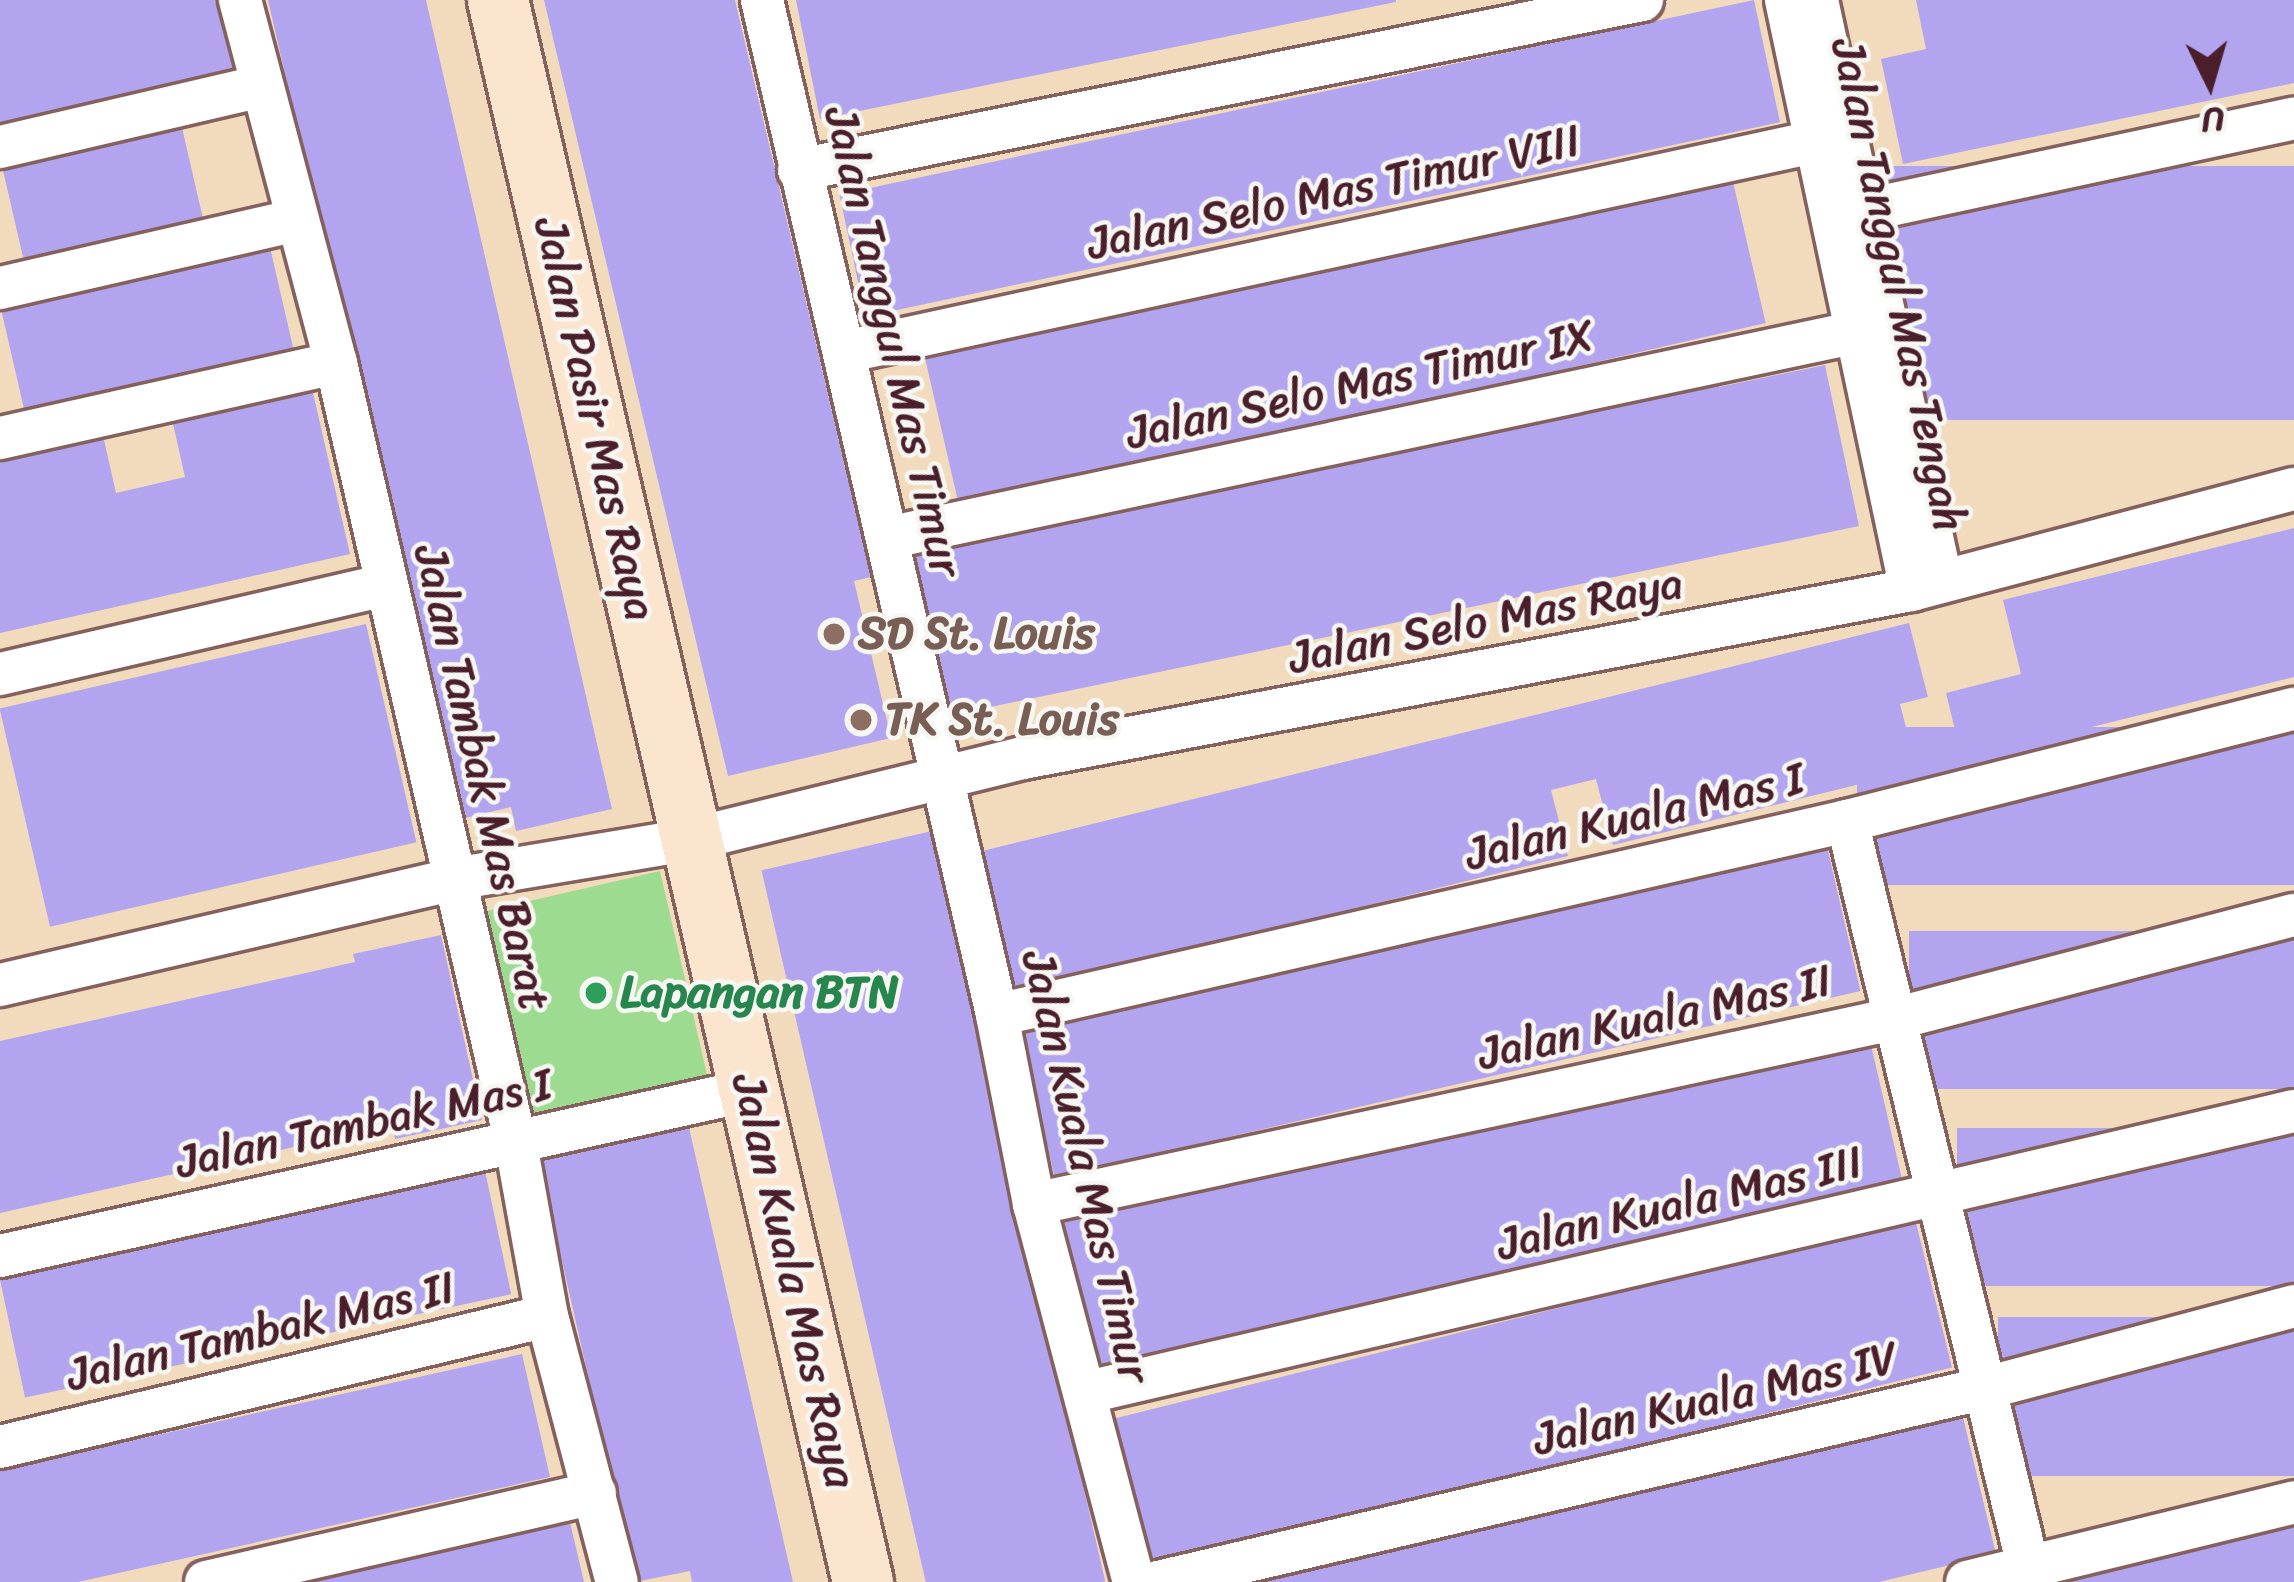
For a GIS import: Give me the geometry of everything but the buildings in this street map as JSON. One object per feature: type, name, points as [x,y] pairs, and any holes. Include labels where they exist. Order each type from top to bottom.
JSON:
[{"type":"street","name":"Jalan Tambak Mas Barat","points":[[240,0],[257,87],[336,364],[515,1144],[547,1316],[617,1582]]},
{"type":"street","name":"Jalan Pasir Mas Raya","points":[[498,0],[693,838]]},
{"type":"street","name":"Jalan Tanggul Mas Timur","points":[[762,0],[940,777]]},
{"type":"street","points":[[800,170],[1642,0]]},
{"type":"street","name":"Jalan Tanggul Mas Tengah","points":[[1786,0],[1831,138],[1862,211],[1926,585]]},
{"type":"street","name":"Jalan Tanggul Mas Tengah","points":[[1817,0],[1856,332],[1926,585]]},
{"type":"street","points":[[0,147],[257,87]]},
{"type":"street","points":[[1862,211],[2294,118]]},
{"type":"street","name":"Jalan Selo Mas Timur VIII","points":[[844,352],[1831,138]]},
{"type":"street","points":[[0,288],[297,220]]},
{"type":"street","name":"Jalan Selo Mas Timur IX","points":[[886,538],[1856,332]]},
{"type":"street","points":[[0,438],[336,364]]},
{"type":"street","name":"Jalan Selo Mas Raya","points":[[0,985],[454,879],[693,838],[940,777],[1926,585],[2294,489]]},
{"type":"street","points":[[0,674],[384,585]]},
{"type":"street","name":"Jalan Kuala Mas I","points":[[998,1016],[1847,821],[2294,709]]},
{"type":"street","name":"Jalan Kuala Mas Timur","points":[[940,777],[998,1016],[1034,1204],[1088,1392],[1134,1582]]},
{"type":"street","points":[[1847,821],[2031,1575]]},
{"type":"street","name":"Jalan Kuala Mas Raya","points":[[693,838],[863,1582]]},
{"type":"street","name":"Jalan Kuala Mas II","points":[[1034,1204],[1898,1018],[2294,915]]},
{"type":"street","name":"Jalan Tambak Mas I","points":[[0,1256],[750,1090]]},
{"type":"street","name":"Jalan Kuala Mas III","points":[[1088,1392],[2294,1111]]},
{"type":"street","name":"Jalan Kuala Mas IV","points":[[1158,1582],[1986,1388],[2294,1306]]},
{"type":"street","name":"Jalan Tambak Mas II","points":[[0,1447],[547,1316]]},
{"type":"street","points":[[206,1582],[596,1493]]},
{"type":"street","points":[[1967,1582],[2031,1575],[2294,1502]]},
{"type":"green space","name":"Lapangan BTN","points":[[660,871],[707,1075],[531,1115],[484,912]]},
{"type":"place","name":"SD St. Louis","points":[[834,634]]},
{"type":"place","name":"TK St. Louis","points":[[861,720]]},
{"type":"place","name":"Lapangan BTN","points":[[596,993]]}]
